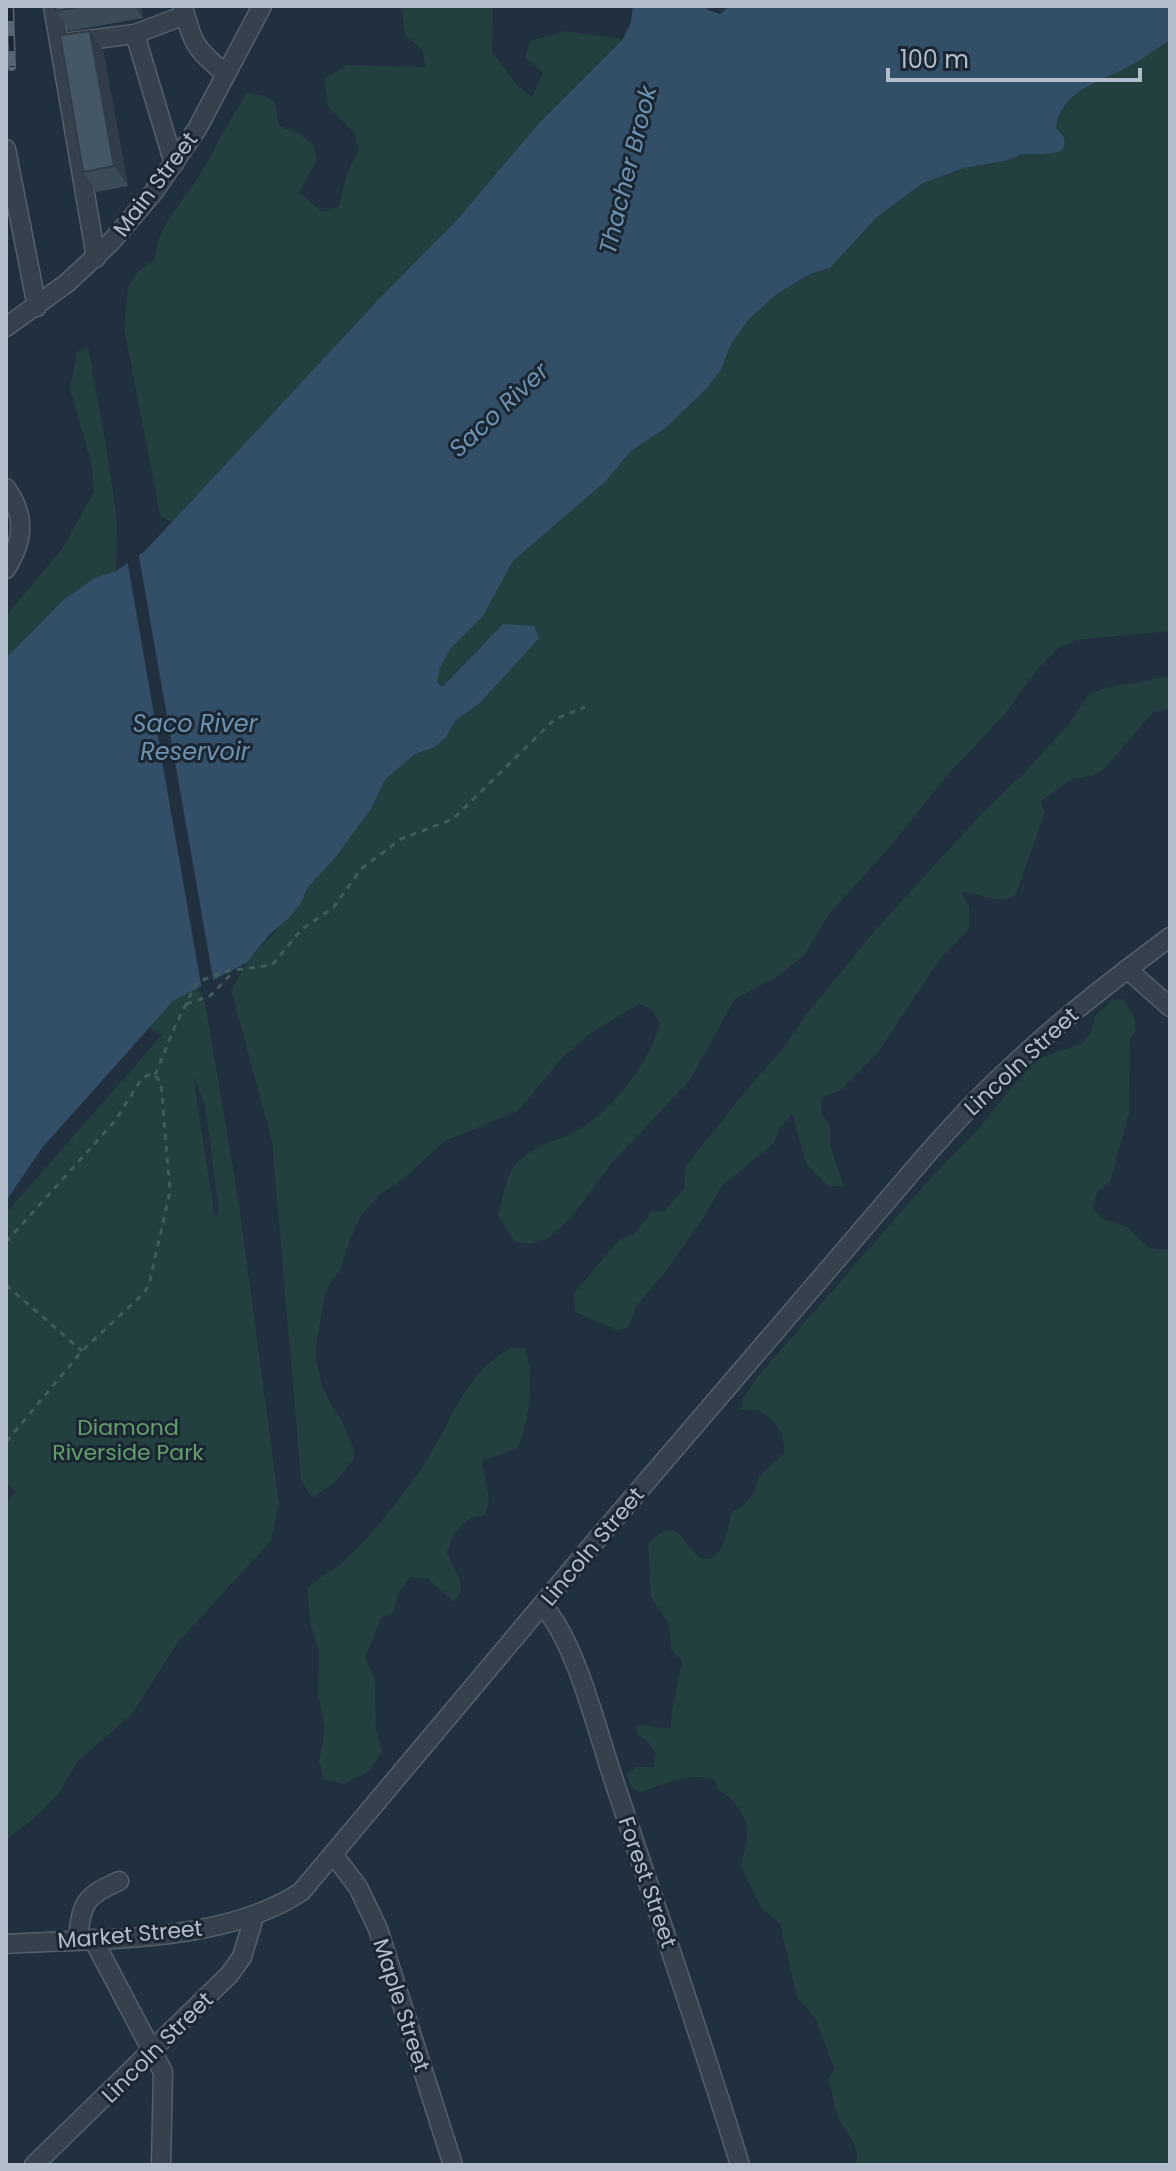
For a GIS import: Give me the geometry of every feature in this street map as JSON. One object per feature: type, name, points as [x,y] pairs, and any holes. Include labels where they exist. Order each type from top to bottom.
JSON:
[{"type":"street","points":[[53,6],[96,258]]},
{"type":"street","name":"Main Street","points":[[6,327],[37,307],[96,258],[149,198],[197,129],[262,6]]},
{"type":"street","points":[[60,44],[135,34],[184,10],[190,35],[200,53],[226,74]]},
{"type":"street","points":[[135,34],[174,164]]},
{"type":"street","points":[[6,149],[37,307]]},
{"type":"street","points":[[6,488],[20,512],[22,526],[16,553],[6,569]]},
{"type":"street","name":"Lincoln Street","points":[[34,2165],[237,1965],[247,1947],[254,1917],[301,1892],[928,1153],[1008,1069],[1066,1018],[1170,937]]},
{"type":"street","points":[[1127,969],[1170,1007]]},
{"type":"street","name":"Forest Street","points":[[542,1605],[557,1622],[580,1680],[740,2165]]},
{"type":"street","name":"Maple Street","points":[[333,1854],[358,1887],[378,1929],[453,2165]]},
{"type":"street","points":[[119,1881],[96,1891],[82,1906],[86,1939],[163,2072],[161,2165]]},
{"type":"street","name":"Market Street","points":[[6,1944],[169,1933],[254,1917]]},
{"type":"path","points":[[155,1075],[197,982],[236,969],[272,965],[302,929],[333,908],[361,869],[401,839],[453,819],[555,719],[585,707]]},
{"type":"path","points":[[186,1004],[210,996],[236,969]]},
{"type":"path","points":[[6,1242],[115,1121],[140,1081],[148,1075],[155,1075]]},
{"type":"path","points":[[7,1439],[82,1351],[149,1285],[170,1191],[161,1083],[155,1075]]},
{"type":"path","points":[[6,1285],[82,1351]]},
{"type":"green space","points":[[401,6],[493,6],[492,52],[518,86],[532,97],[543,73],[525,57],[530,41],[565,31],[623,39],[540,122],[456,221],[377,301],[172,522],[160,515],[124,328],[128,287],[137,273],[155,259],[165,226],[204,168],[247,93],[275,102],[279,126],[300,134],[314,146],[317,160],[299,193],[323,212],[339,206],[347,174],[359,149],[354,132],[328,107],[325,79],[347,65],[425,67],[423,51],[405,35]]},
{"type":"green space","points":[[1170,40],[1170,631],[1076,640],[1057,649],[1037,670],[1005,714],[949,773],[888,849],[829,914],[805,954],[778,976],[735,999],[690,1080],[611,1164],[569,1220],[547,1239],[529,1244],[514,1241],[498,1215],[510,1173],[526,1155],[590,1122],[628,1084],[648,1053],[660,1022],[650,1008],[639,1004],[588,1035],[563,1057],[518,1111],[445,1141],[403,1179],[379,1195],[361,1216],[340,1271],[325,1294],[315,1353],[322,1387],[354,1449],[353,1460],[334,1483],[312,1498],[301,1480],[272,1141],[231,990],[246,963],[301,903],[308,887],[371,809],[385,780],[415,754],[435,747],[446,737],[456,720],[480,702],[538,638],[503,624],[441,687],[437,682],[450,649],[483,616],[513,561],[606,481],[631,451],[667,427],[706,389],[721,370],[731,344],[749,319],[777,294],[810,274],[830,268],[877,217],[923,183],[964,168],[1005,161],[1022,154],[1045,154],[1065,101]]},
{"type":"green space","points":[[88,347],[117,521],[116,571],[69,596],[6,658],[6,616],[62,549],[94,492],[92,466],[70,389],[77,352]]},
{"type":"green space","points":[[1170,676],[1170,709],[1153,712],[1104,769],[1092,776],[1072,779],[1041,801],[1045,813],[1015,896],[1001,900],[962,892],[969,908],[969,929],[940,959],[879,1051],[841,1090],[822,1097],[821,1113],[830,1126],[830,1146],[844,1186],[828,1186],[807,1165],[792,1114],[780,1128],[774,1143],[721,1187],[705,1216],[637,1305],[628,1328],[617,1330],[575,1312],[574,1293],[618,1241],[634,1234],[652,1211],[664,1212],[684,1188],[686,1166],[878,927],[1069,724],[1089,694]]},
{"type":"green space","name":"Diamond Riverside Park","points":[[193,980],[205,1002],[239,1204],[279,1504],[271,1541],[178,1642],[132,1714],[78,1761],[58,1794],[39,1814],[6,1840],[6,1504],[16,1491],[6,1484],[6,1213],[163,1034],[156,1033],[145,1023]],"holes":[[[193,1076],[205,1104],[219,1212],[215,1217]]]},
{"type":"green space","points":[[1123,999],[1134,1017],[1136,1031],[1130,1039],[1129,1113],[1110,1182],[1097,1192],[1093,1209],[1101,1218],[1127,1227],[1149,1248],[1170,1250],[1170,2165],[855,2165],[854,2143],[836,2111],[828,2079],[835,2069],[815,2018],[797,1997],[780,1924],[761,1907],[740,1865],[747,1831],[742,1813],[717,1789],[715,1780],[696,1777],[641,1792],[631,1787],[627,1773],[637,1767],[653,1767],[656,1754],[648,1742],[637,1734],[636,1726],[671,1728],[682,1661],[671,1649],[669,1624],[651,1597],[648,1543],[661,1532],[670,1530],[681,1535],[702,1558],[710,1559],[716,1555],[725,1540],[731,1513],[749,1499],[758,1478],[784,1453],[781,1435],[770,1418],[759,1411],[740,1409],[758,1376],[1038,1059],[1083,1043],[1091,1032],[1095,1016],[1112,1000]]},
{"type":"green space","points":[[511,1348],[524,1348],[528,1358],[530,1398],[525,1425],[518,1448],[482,1461],[489,1499],[485,1515],[470,1519],[460,1527],[447,1552],[461,1585],[459,1597],[454,1602],[428,1579],[410,1577],[399,1592],[392,1614],[381,1618],[365,1658],[375,1679],[376,1729],[382,1752],[369,1771],[343,1784],[324,1779],[319,1761],[325,1729],[318,1694],[319,1651],[311,1626],[307,1588],[342,1563],[374,1530],[421,1469],[468,1387],[494,1359]]},
{"type":"water","name":"Saco River Reservoir","points":[[633,6],[705,6],[720,14],[730,6],[1170,6],[1170,40],[1080,91],[1064,106],[1056,128],[1064,138],[1062,151],[1022,154],[1005,161],[964,168],[923,183],[877,217],[830,268],[810,274],[777,294],[749,319],[731,344],[721,370],[706,389],[667,427],[631,451],[606,481],[513,561],[483,616],[450,649],[437,682],[442,687],[503,624],[534,626],[539,638],[480,703],[456,720],[446,737],[435,747],[415,754],[385,780],[371,809],[334,859],[308,887],[301,903],[246,963],[173,1001],[42,1148],[6,1201],[6,658],[62,601],[95,578],[116,571],[145,551],[377,301],[456,221],[540,122],[623,39],[631,22]]},
{"type":"pier","points":[[138,551],[214,984],[202,990],[127,559]]},
{"type":"building","points":[[55,6],[85,6],[56,11]]},
{"type":"building","points":[[90,31],[114,166],[83,172],[60,35]]},
{"type":"railway","points":[[10,6],[12,67]]},
{"type":"water label","name":"Thacher Brook","points":[[628,170]]},
{"type":"water label","name":"Saco River","points":[[499,410]]}]
